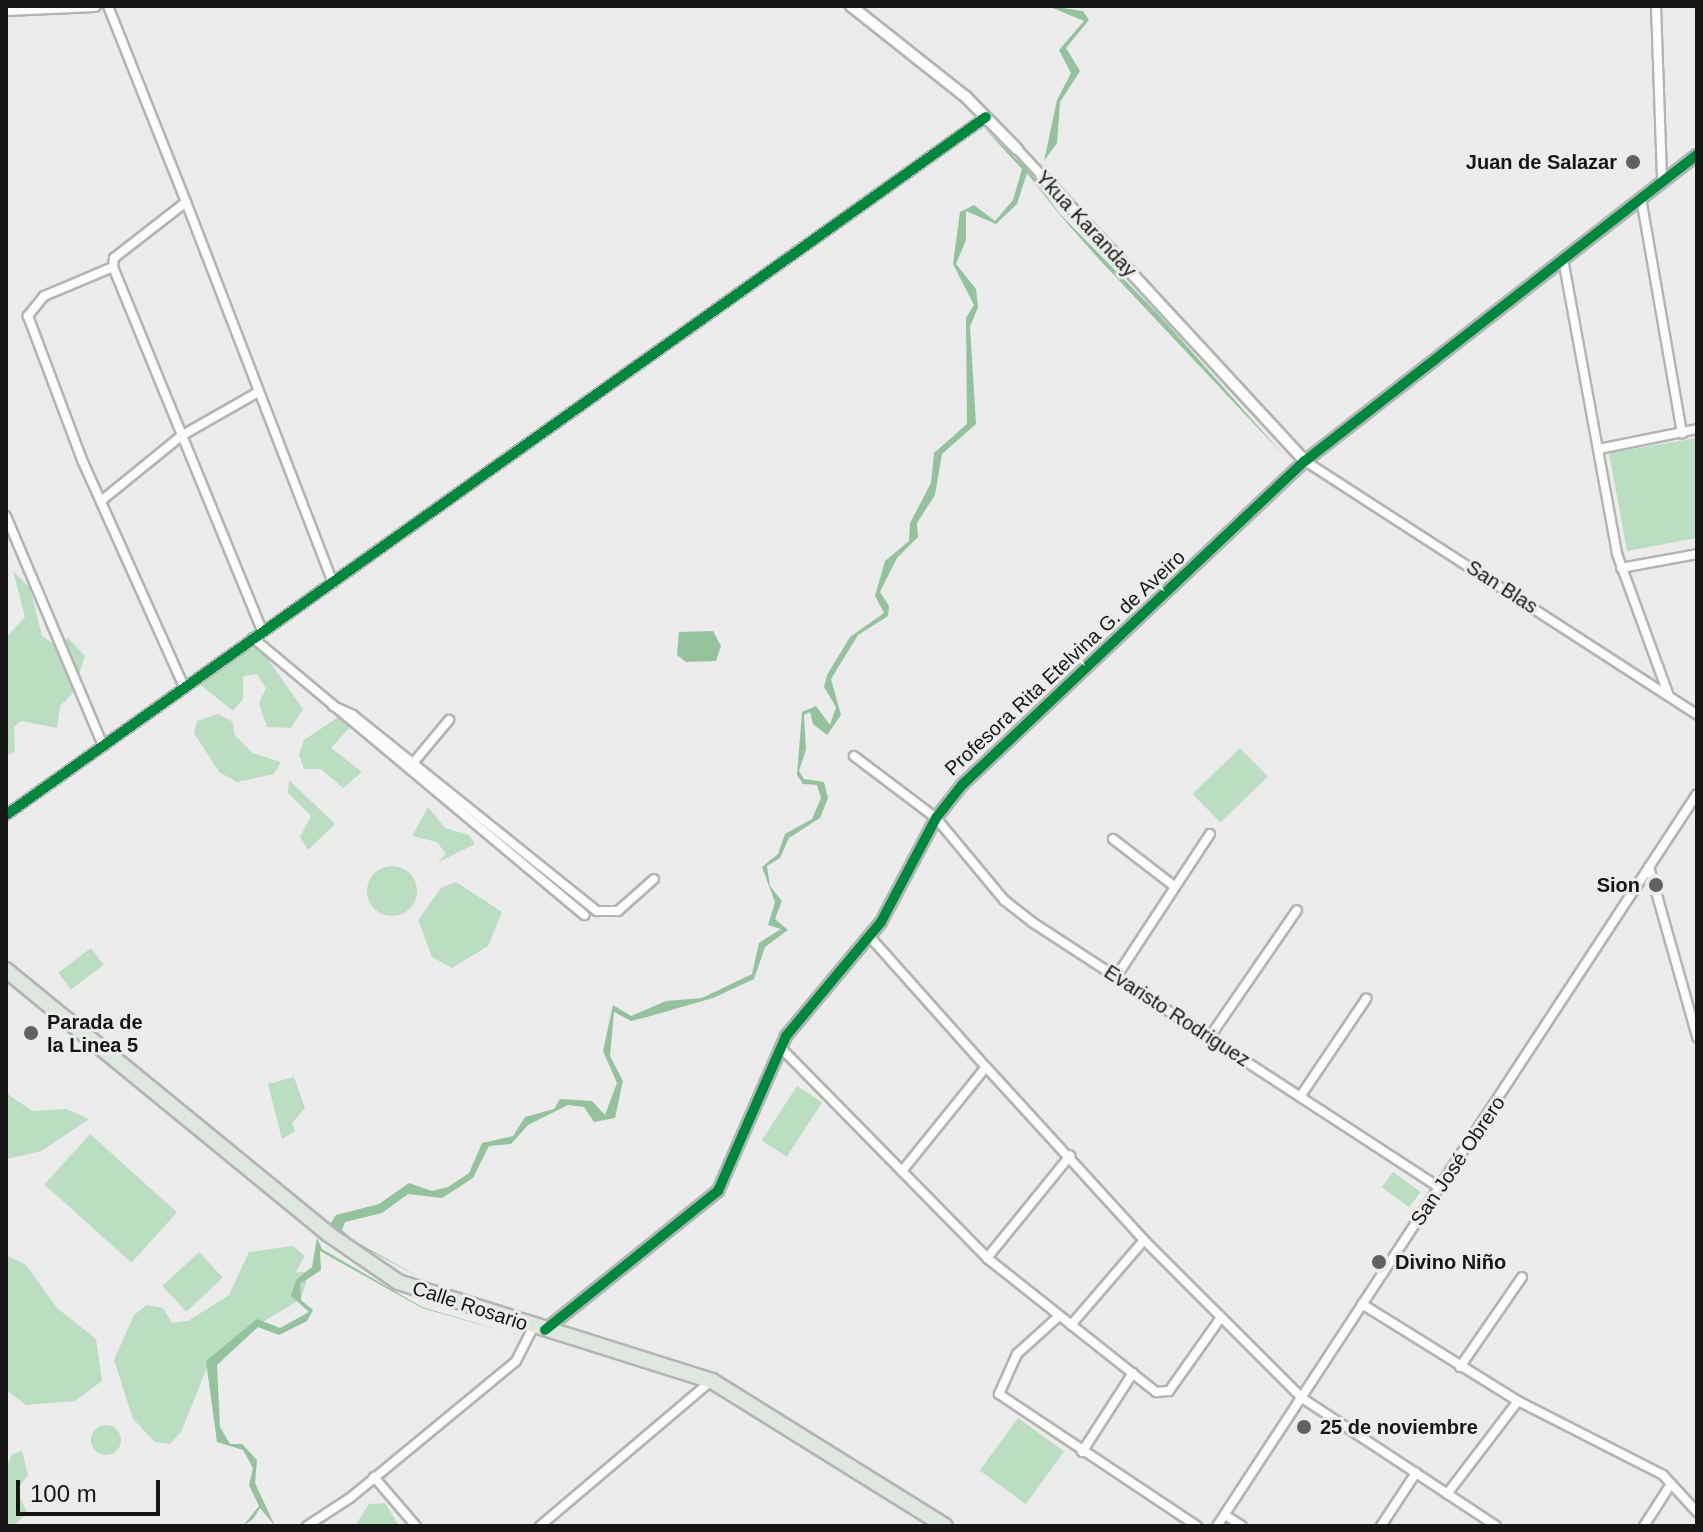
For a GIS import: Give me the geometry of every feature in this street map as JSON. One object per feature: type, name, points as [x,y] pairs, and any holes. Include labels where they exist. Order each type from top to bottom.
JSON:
[{"type":"main road","name":"Calle Rosario","points":[[6,970],[350,1251],[430,1296],[712,1381],[945,1526]]},
{"type":"street","points":[[6,10],[95,6]]},
{"type":"street","points":[[108,6],[333,583]]},
{"type":"street","name":"Ykua Karanday","points":[[851,6],[986,117],[1305,461]]},
{"type":"street","points":[[1656,6],[1662,181]]},
{"type":"street","points":[[6,815],[986,117]]},
{"type":"street","name":"Profesora Rita Etelvina G. de Aveiro","points":[[539,1328],[715,1195],[780,1047],[870,937],[936,818],[962,785],[1305,461],[1697,155]]},
{"type":"street","points":[[1641,198],[1682,433]]},
{"type":"street","points":[[186,202],[114,258],[113,267],[262,631]]},
{"type":"street","points":[[1563,259],[1621,568],[1669,697]]},
{"type":"street","points":[[113,267],[44,296],[28,316],[101,501],[184,687]]},
{"type":"street","points":[[101,501],[181,436],[258,392]]},
{"type":"street","points":[[1599,449],[1697,429]]},
{"type":"street","name":"San Blas","points":[[1305,461],[1695,711]]},
{"type":"street","points":[[6,516],[103,746]]},
{"type":"street","points":[[1621,568],[1697,554]]},
{"type":"street","points":[[253,638],[328,704],[584,915]]},
{"type":"street","points":[[328,704],[353,715],[597,911],[618,911],[654,879]]},
{"type":"street","points":[[414,762],[449,720]]},
{"type":"street","name":"Evaristo Rodriguez","points":[[854,756],[936,818],[1004,900],[1116,977],[1302,1094],[1440,1188]]},
{"type":"street","name":"San José Obrero","points":[[1217,1526],[1697,794]]},
{"type":"street","points":[[1116,977],[1210,834]]},
{"type":"street","points":[[1113,839],[1174,886]]},
{"type":"street","points":[[1649,867],[1697,1037]]},
{"type":"street","points":[[1209,1038],[1297,910]]},
{"type":"street","points":[[870,937],[1144,1240],[1302,1398],[1496,1526]]},
{"type":"street","points":[[1302,1094],[1366,999]]},
{"type":"street","points":[[780,1047],[987,1258],[1156,1392],[1169,1391],[1220,1319]]},
{"type":"street","points":[[902,1171],[986,1067]]},
{"type":"street","points":[[987,1258],[1070,1156]]},
{"type":"street","points":[[1071,1325],[1144,1240]]},
{"type":"street","points":[[1460,1367],[1522,1277]]},
{"type":"street","points":[[1362,1304],[1518,1401],[1671,1484],[1697,1512]]},
{"type":"street","points":[[1059,1316],[1017,1354],[999,1394],[1197,1526]]},
{"type":"street","points":[[307,1526],[374,1477],[516,1361],[539,1328]]},
{"type":"street","points":[[1082,1452],[1133,1373]]},
{"type":"street","points":[[540,1526],[712,1381]]},
{"type":"street","points":[[1447,1494],[1518,1401]]},
{"type":"street","points":[[1381,1526],[1416,1473]]},
{"type":"street","points":[[374,1477],[416,1526]]},
{"type":"street","points":[[1644,1526],[1671,1484]]},
{"type":"street","points":[[1225,1515],[1242,1526]]},
{"type":"shaded area","points":[[1048,6],[1083,11],[1089,20],[1066,48],[1080,71],[1060,102],[1057,143],[1044,161],[1057,100],[1071,73],[1059,50],[1084,21]]},
{"type":"shaded area","points":[[983,127],[1028,170],[1059,213],[1160,316],[1288,460],[1097,257],[1059,214],[1027,173],[1017,204],[996,224],[966,211],[966,240],[956,264],[976,289],[978,307],[970,327],[976,424],[942,454],[935,495],[917,523],[918,537],[897,558],[880,592],[889,606],[888,616],[858,635],[831,679],[841,715],[827,735],[813,724],[810,712],[804,715],[806,749],[799,771],[804,779],[824,782],[828,798],[820,818],[789,838],[780,858],[767,866],[770,886],[782,901],[775,919],[788,930],[765,947],[754,979],[713,998],[631,1021],[614,1012],[610,1056],[623,1081],[615,1118],[594,1122],[584,1107],[568,1105],[528,1125],[511,1144],[489,1146],[473,1178],[442,1198],[408,1194],[382,1213],[345,1222],[342,1230],[353,1240],[421,1278],[340,1235],[329,1226],[336,1215],[379,1204],[409,1183],[432,1191],[448,1187],[469,1173],[482,1143],[513,1136],[525,1117],[554,1109],[560,1099],[592,1101],[605,1115],[617,1083],[603,1051],[613,1005],[631,1016],[666,1001],[702,998],[752,974],[759,943],[781,929],[768,925],[775,902],[762,867],[778,854],[785,834],[812,819],[821,798],[817,785],[803,784],[797,775],[802,712],[816,706],[830,725],[836,707],[824,687],[827,675],[850,637],[884,613],[875,596],[885,561],[909,541],[910,523],[931,483],[934,453],[967,424],[966,318],[974,305],[953,264],[960,212],[974,205],[995,221],[1013,200],[1022,169]]},
{"type":"shaded area","points":[[1697,438],[1697,538],[1627,551],[1609,453]]},
{"type":"shaded area","points":[[13,571],[30,588],[42,636],[55,645],[68,638],[85,656],[72,694],[60,706],[57,728],[21,721],[14,727],[15,752],[7,755],[6,638],[25,617]]},
{"type":"shaded area","points":[[713,631],[721,646],[716,661],[686,662],[677,655],[679,632]]},
{"type":"shaded area","points":[[258,645],[303,709],[291,728],[267,727],[259,703],[266,688],[257,674],[243,676],[243,699],[233,711],[197,682]]},
{"type":"shaded area","points":[[218,714],[233,722],[234,734],[252,753],[281,762],[274,774],[237,782],[219,772],[194,733],[197,721]]},
{"type":"shaded area","points":[[343,714],[352,725],[331,748],[362,772],[343,788],[321,769],[304,769],[299,755],[304,740]]},
{"type":"shaded area","points":[[1240,748],[1268,777],[1220,823],[1193,794]]},
{"type":"shaded area","points":[[289,780],[335,824],[308,850],[300,837],[311,816],[288,793]]},
{"type":"shaded area","points":[[428,807],[445,828],[469,835],[475,844],[437,863],[446,854],[437,842],[412,836]]},
{"type":"shaded area","points":[[392,866],[410,873],[417,891],[410,909],[392,916],[374,909],[367,891],[374,873]]},
{"type":"shaded area","points":[[456,882],[502,912],[488,946],[452,968],[432,957],[418,920],[441,888]]},
{"type":"shaded area","points":[[91,948],[104,965],[71,989],[58,973]]},
{"type":"shaded area","points":[[294,1077],[305,1108],[292,1123],[295,1131],[282,1139],[268,1084]]},
{"type":"shaded area","points":[[797,1086],[822,1102],[787,1157],[762,1141]]},
{"type":"shaded area","points":[[6,1093],[32,1111],[66,1109],[89,1119],[41,1151],[6,1159]]},
{"type":"shaded area","points":[[90,1134],[177,1212],[131,1263],[44,1185]]},
{"type":"shaded area","points":[[1393,1172],[1421,1192],[1409,1207],[1382,1187]]},
{"type":"shaded area","points":[[317,1238],[322,1249],[422,1307],[524,1337],[422,1308],[320,1251],[321,1270],[300,1284],[301,1300],[313,1310],[307,1321],[279,1335],[258,1327],[217,1365],[220,1427],[230,1444],[242,1444],[257,1460],[255,1483],[275,1526],[260,1508],[253,1519],[243,1526],[259,1506],[249,1485],[253,1468],[243,1450],[217,1442],[206,1361],[257,1319],[280,1328],[309,1312],[291,1296],[296,1280],[312,1267]]},
{"type":"shaded area","points":[[293,1246],[305,1256],[295,1273],[309,1271],[301,1299],[242,1334],[206,1370],[181,1432],[170,1444],[155,1442],[133,1419],[114,1360],[134,1315],[147,1305],[163,1308],[172,1323],[188,1321],[229,1295],[249,1252]]},
{"type":"shaded area","points":[[199,1252],[223,1278],[186,1312],[162,1286]]},
{"type":"shaded area","points":[[6,1255],[26,1265],[57,1308],[96,1339],[102,1381],[75,1401],[26,1405],[6,1390]]},
{"type":"shaded area","points":[[1018,1418],[1064,1452],[1026,1504],[980,1471]]},
{"type":"shaded area","points":[[106,1425],[117,1429],[121,1440],[117,1451],[106,1455],[95,1451],[91,1440],[95,1429]]},
{"type":"shaded area","points":[[22,1451],[28,1475],[16,1491],[27,1512],[14,1526],[6,1522],[6,1469],[12,1454]]},
{"type":"shaded area","points":[[385,1503],[399,1526],[355,1526],[369,1504]]},
{"type":"cycle path","points":[[6,815],[986,117]]},
{"type":"cycle path","points":[[545,1330],[718,1191],[786,1036],[881,922],[936,818],[962,785],[1305,461],[1697,155]]},
{"type":"place","name":"Juan de Salazar","points":[[1633,162]]},
{"type":"place","name":"Sion","points":[[1656,885]]},
{"type":"place","name":"Parada de la Linea 5","points":[[31,1033]]},
{"type":"place","name":"Divino Niño","points":[[1379,1262]]},
{"type":"place","name":"25 de noviembre","points":[[1304,1427]]}]
